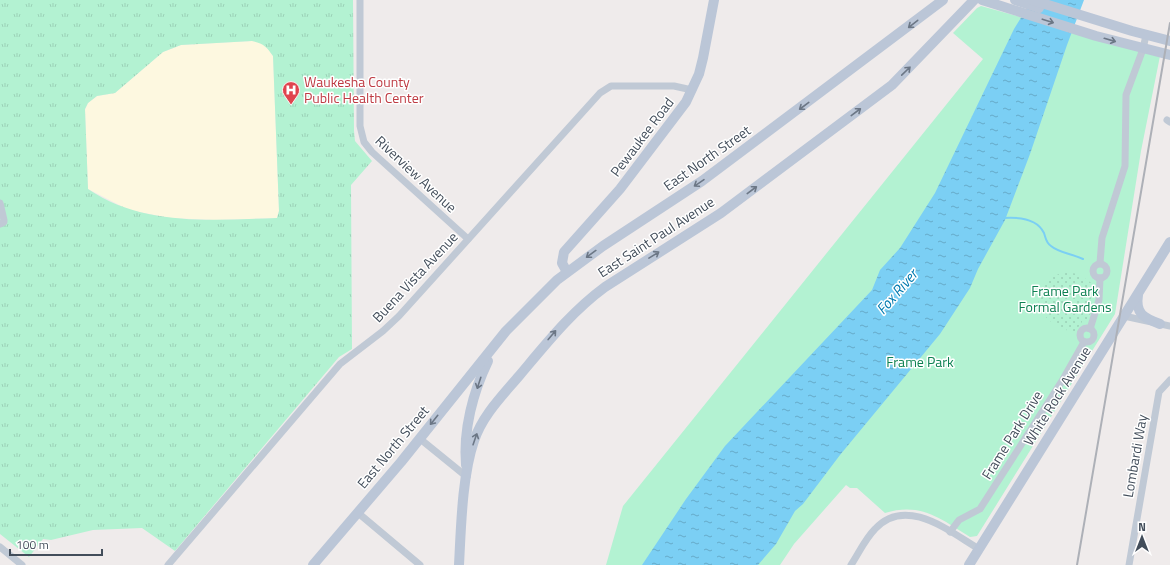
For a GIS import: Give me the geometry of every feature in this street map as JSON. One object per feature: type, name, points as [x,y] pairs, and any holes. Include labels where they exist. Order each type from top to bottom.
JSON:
[{"type":"main road","name":"Pewaukee Road","points":[[567,272],[562,263],[564,252],[638,166],[681,109],[692,90],[703,58],[714,0]]},
{"type":"main road","name":"East North Street","points":[[313,565],[495,347],[506,331],[567,272],[602,246],[702,181],[944,0]]},
{"type":"main road","name":"East Saint Paul Avenue","points":[[459,565],[467,477],[474,442],[484,420],[572,313],[605,287],[720,213],[892,85],[974,0]]},
{"type":"main road","points":[[982,0],[1018,5],[1079,22],[1109,24],[1170,41]]},
{"type":"main road","points":[[1032,0],[1143,49],[1170,55]]},
{"type":"main road","name":"White Rock Avenue","points":[[969,565],[1170,242]]},
{"type":"main road","points":[[1138,293],[1137,308],[1140,315],[1160,324]]},
{"type":"main road","name":"East North Street","points":[[467,477],[464,452],[468,420],[483,372],[495,347]]},
{"type":"street","name":"Riverview Avenue","points":[[360,0],[360,126],[364,142],[372,152],[468,239]]},
{"type":"street","name":"Frame Park Drive","points":[[950,532],[960,520],[980,509],[1062,381],[1084,342],[1088,342],[1093,338],[1094,334],[1090,329],[1099,300],[1100,278],[1096,276],[1093,270],[1097,264],[1100,263],[1102,238],[1125,166],[1126,95],[1143,49],[1146,35]]},
{"type":"street","name":"Buena Vista Avenue","points":[[168,565],[340,364],[382,332],[399,316],[602,91],[611,86],[674,86],[692,90]]},
{"type":"street","points":[[0,203],[4,222],[0,224]]},
{"type":"street","points":[[1124,316],[1170,326]]},
{"type":"street","name":"Lombardi Way","points":[[1129,565],[1159,392],[1170,380]]},
{"type":"street","points":[[419,438],[467,477]]},
{"type":"street","points":[[357,512],[420,565]]},
{"type":"street","points":[[851,565],[875,529],[891,518],[901,516],[918,516],[979,549]]},
{"type":"street","points":[[0,547],[22,565]]},
{"type":"shaded area","points":[[252,41],[260,42],[267,47],[273,56],[279,211],[277,218],[215,220],[170,218],[129,210],[88,189],[85,110],[88,103],[97,96],[115,93],[163,52],[181,45]]},
{"type":"green space","points":[[0,0],[353,0],[355,141],[372,161],[351,185],[352,349],[339,357],[175,551],[142,528],[93,530],[51,540],[43,539],[29,557],[0,534]],"holes":[[[252,41],[264,46],[273,56],[279,211],[277,218],[204,220],[156,215],[132,210],[110,201],[88,189],[85,109],[88,103],[97,96],[115,93],[163,52],[181,45]]]},
{"type":"green space","name":"Frame Park","points":[[981,6],[1160,56],[1141,151],[1115,314],[977,536],[970,537],[950,524],[930,514],[920,511],[898,510],[885,513],[857,488],[850,488],[846,485],[794,544],[780,565],[606,565],[623,506],[983,59],[953,33],[977,8]]},
{"type":"green space","name":"Frame Park Formal Gardens","points":[[1064,272],[1079,274],[1094,285],[1095,289],[1091,313],[1086,321],[1082,319],[1082,322],[1074,333],[1067,331],[1066,328],[1050,321],[1040,308],[1038,300],[1039,292],[1043,285],[1052,277]]},
{"type":"water","name":"Fox River","points":[[1032,0],[1084,0],[1030,154],[1005,220],[978,269],[970,288],[940,334],[840,455],[803,504],[795,511],[776,544],[758,565],[642,565],[686,499],[725,446],[872,290],[880,270],[900,248],[935,193],[1014,29]]},
{"type":"waterway","points":[[1003,218],[1020,218],[1032,221],[1041,228],[1049,245],[1083,259]]},
{"type":"railway","points":[[1077,565],[1170,23]]},
{"type":"place","name":"Waukesha County Public Health Center","points":[[291,105]]}]
